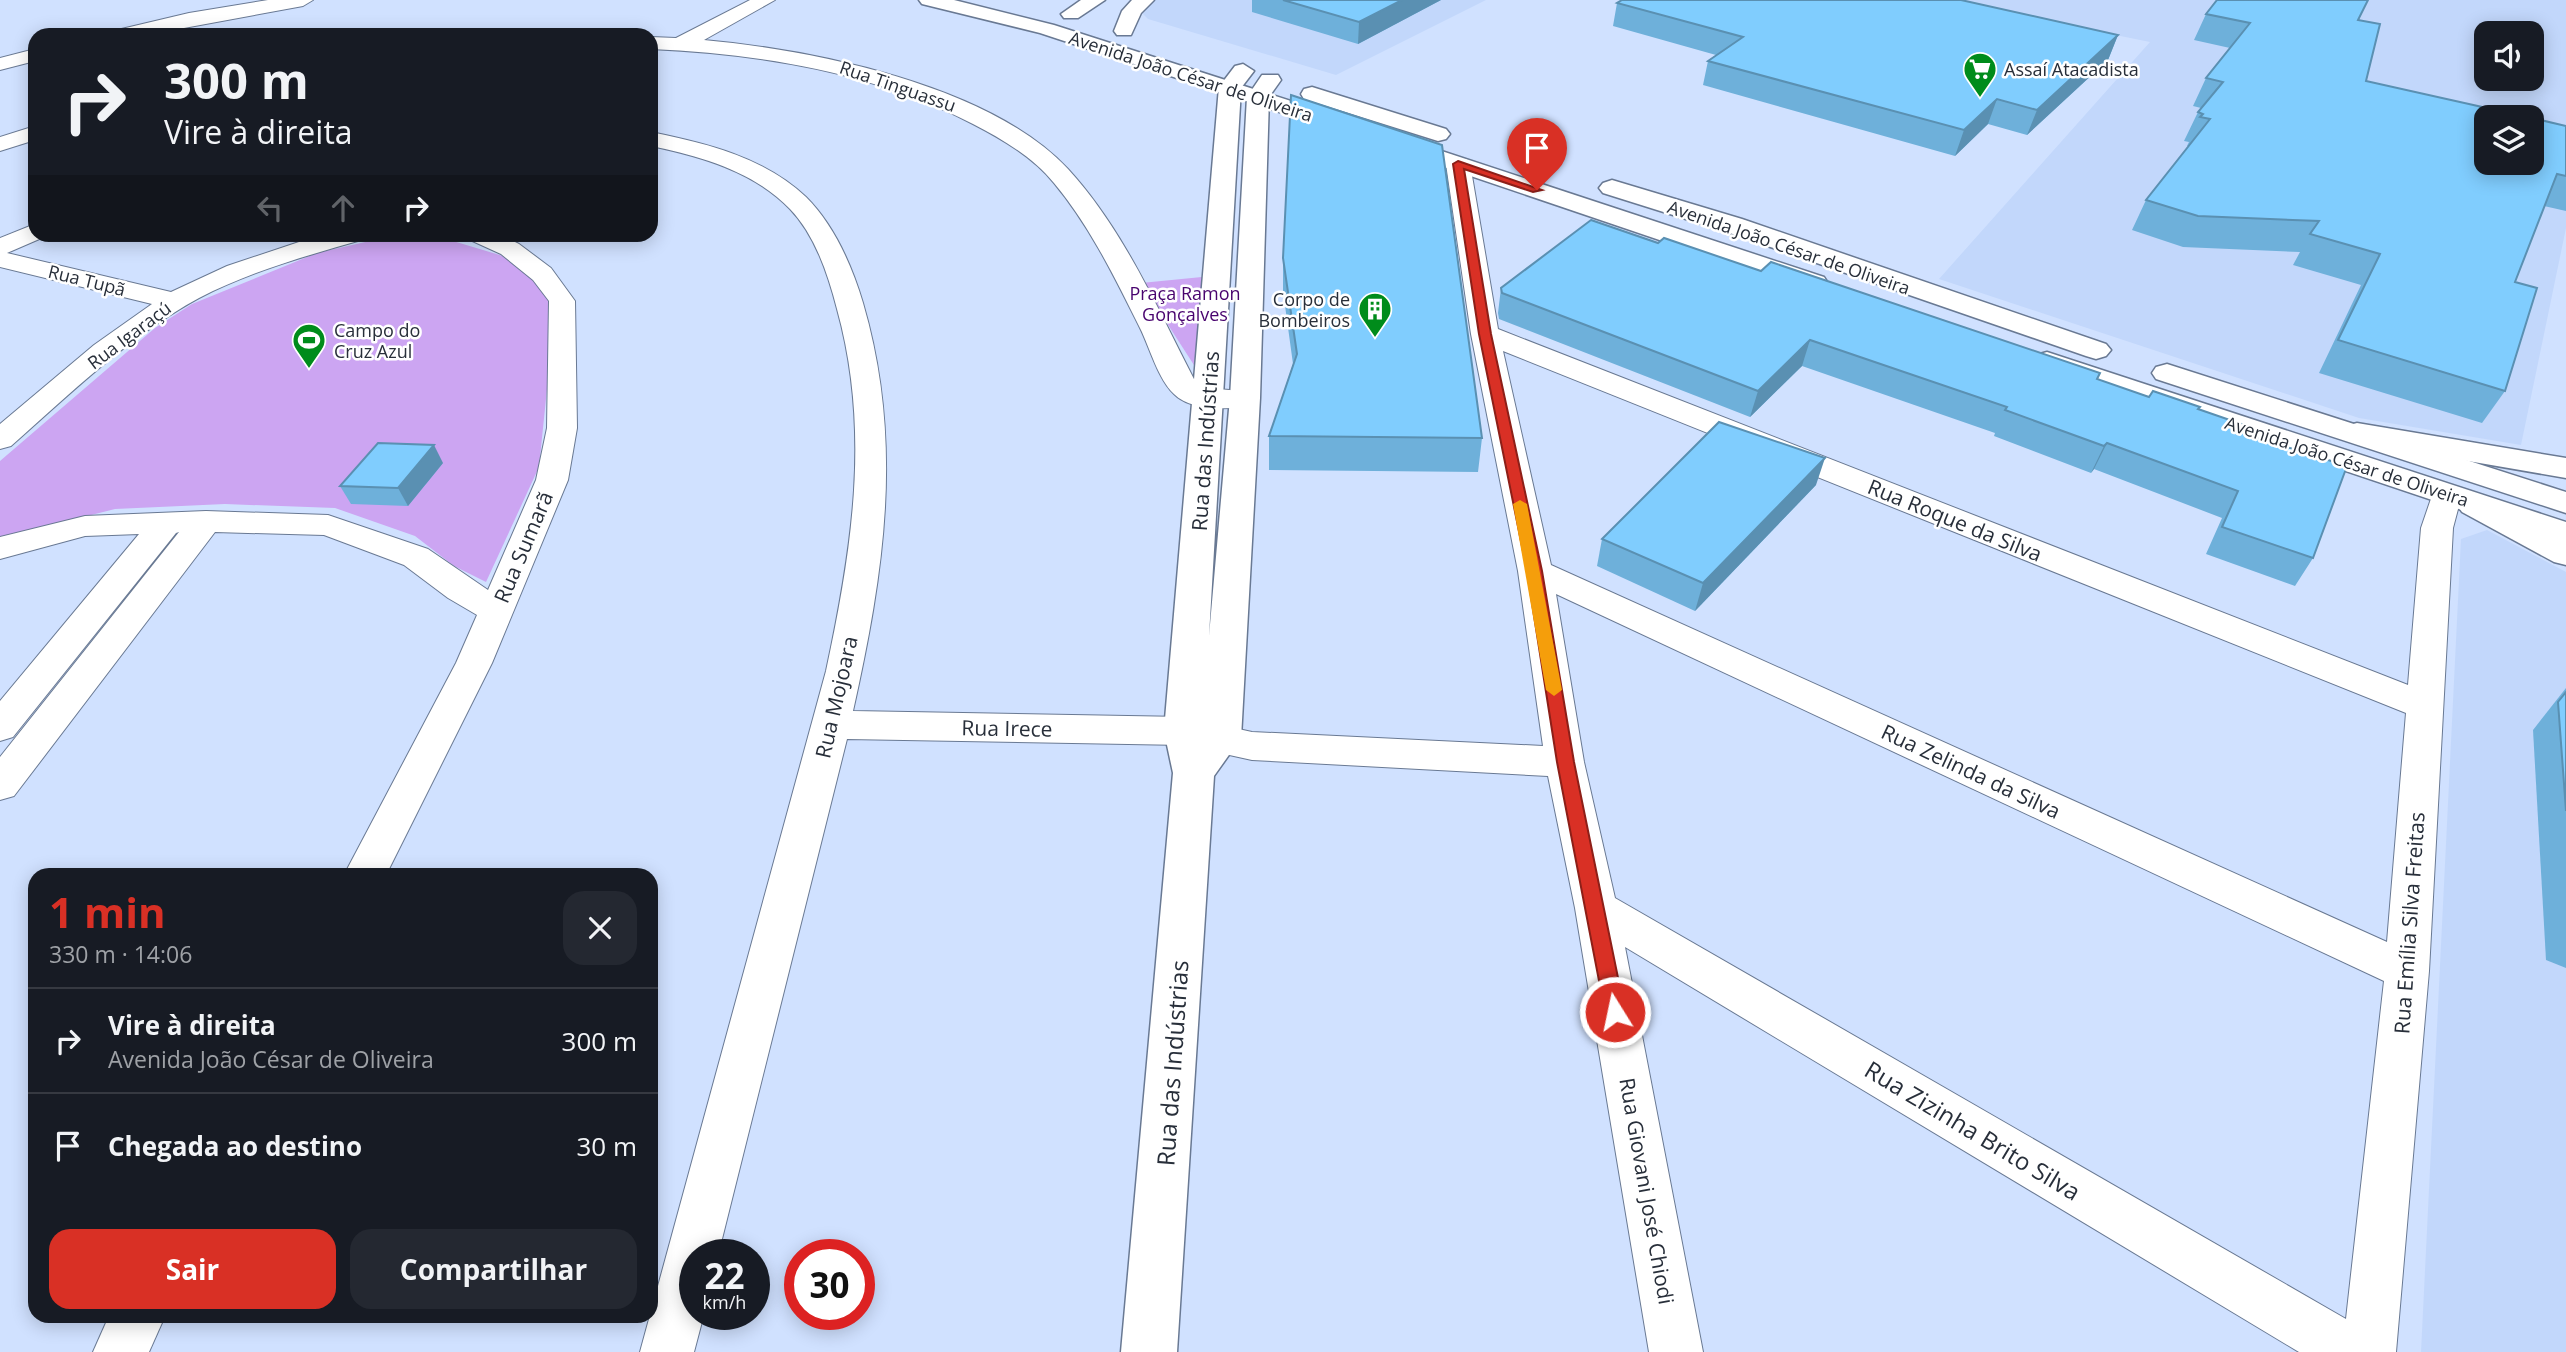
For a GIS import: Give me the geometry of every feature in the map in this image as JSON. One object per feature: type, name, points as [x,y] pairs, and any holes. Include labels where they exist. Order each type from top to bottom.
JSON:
[{"type":"main road","name":"Avenida João César de Oliveira","points":[[929,0],[1237,79]]},
{"type":"main road","name":"Avenida João César de Oliveira","points":[[1009,0],[1071,14],[1124,31],[1237,79],[1458,164],[1838,291]]},
{"type":"main road","points":[[1071,14],[1095,0]]},
{"type":"main road","points":[[1124,31],[1132,11],[1143,0]]},
{"type":"main road","name":"Rua das Indústrias","points":[[1199,748],[1208,398],[1237,79]]},
{"type":"main road","name":"Avenida João César de Oliveira","points":[[1264,89],[1733,225],[1963,306],[2566,503]]},
{"type":"main road","name":"Rua das Indústrias","points":[[1149,1352],[1199,748],[1245,398],[1264,89]]},
{"type":"main road","name":"Avenida João César de Oliveira","points":[[2020,352],[2566,534]]},
{"type":"main road","points":[[2321,452],[2342,453],[2351,446],[2347,431],[2566,468]]},
{"type":"main road","points":[[2455,497],[2566,554]]},
{"type":"street","points":[[150,28],[303,0]]},
{"type":"street","points":[[658,57],[765,0]]},
{"type":"street","name":"Rua Tinguassu","points":[[658,43],[836,65],[895,82],[958,106],[1012,136],[1061,176],[1108,243],[1184,388],[1189,394],[1208,398]]},
{"type":"street","points":[[0,54],[28,54]]},
{"type":"street","points":[[0,64],[28,56]]},
{"type":"street","points":[[0,144],[28,135]]},
{"type":"street","name":"Rua Mojoara","points":[[658,140],[701,149],[762,176],[800,204],[826,242],[847,293],[864,365],[873,464],[864,568],[831,724],[667,1352]]},
{"type":"street","name":"Rua Giovani José Chiodi","points":[[1458,164],[1485,334],[1535,571],[1565,762],[1596,908],[1676,1352]]},
{"type":"street","points":[[0,247],[28,235]]},
{"type":"street","name":"Rua Igaraçú","points":[[0,440],[134,326],[174,301],[325,242]]},
{"type":"street","name":"Rua Sumarã","points":[[369,868],[474,663],[552,480],[562,428],[562,301],[542,274],[510,249],[495,242]]},
{"type":"street","name":"Rua Tupã","points":[[0,259],[174,301]]},
{"type":"street","name":"Rua Roque da Silva","points":[[1485,334],[2425,706]]},
{"type":"street","points":[[1208,398],[1245,398]]},
{"type":"street","name":"Rua Emília Silva Freitas","points":[[2369,1352],[2407,971],[2437,528],[2455,497]]},
{"type":"street","points":[[0,785],[206,521]]},
{"type":"street","points":[[0,548],[85,526],[206,521],[328,525],[416,557],[460,590],[496,610]]},
{"type":"street","points":[[0,727],[167,522]]},
{"type":"street","name":"Rua Zelinda da Silva","points":[[1535,571],[2407,971]]},
{"type":"street","name":"Rua Irece","points":[[831,724],[1199,748],[1252,746],[1565,762]]},
{"type":"street","name":"Rua Zizinha Brito Silva","points":[[1596,908],[2350,1352]]},
{"type":"street","points":[[120,1352],[134,1323]]},
{"type":"shaded area","points":[[1153,0],[1486,0],[1336,75],[1148,19],[1141,12]]},
{"type":"shaded area","points":[[1943,0],[2566,0],[2566,126],[2544,120],[2544,105],[2474,105],[2474,175],[2544,175],[2544,152],[2566,131],[2566,228],[2521,445],[2359,418],[1939,279],[2150,42]]},
{"type":"shaded area","points":[[2487,530],[2566,572],[2566,1352],[2421,1352],[2461,539]]},
{"type":"green space","points":[[365,242],[456,242],[503,256],[532,279],[551,304],[551,350],[539,467],[486,582],[454,566],[415,536],[335,508],[225,504],[115,509],[0,538],[0,461],[155,328],[192,304],[317,253]]},
{"type":"green space","name":"Praça Ramon Gonçalves","points":[[1212,276],[1203,379],[1141,283]]},
{"type":"building","points":[[1283,0],[1402,0],[1359,22]]},
{"type":"building","name":"Assaí Atacadista","points":[[1622,0],[1961,0],[2118,35],[2037,110],[1997,99],[1964,130],[1708,61],[1743,37],[1617,3]]},
{"type":"building","points":[[2217,0],[2368,0],[2358,20],[2380,24],[2366,81],[2474,105],[2474,175],[2544,175],[2544,121],[2566,126],[2566,176],[2557,174],[2515,282],[2537,288],[2505,391],[2338,340],[2380,254],[2310,234],[2319,221],[2198,216],[2146,200],[2210,119],[2200,117],[2203,114],[2198,112],[2223,82],[2206,78],[2250,23],[2206,14]]},
{"type":"building","name":"Corpo de Bombeiros","points":[[1291,95],[1442,145],[1482,438],[1269,436],[1297,354],[1283,258]]},
{"type":"building","points":[[1591,220],[1658,243],[1664,238],[1761,271],[1771,262],[2100,373],[2097,379],[2149,397],[2153,391],[2200,407],[2198,409],[2256,429],[2252,436],[2347,466],[2313,558],[2222,527],[2238,491],[2107,443],[2104,446],[2005,410],[2007,407],[1810,340],[1758,391],[1502,293],[1501,288]]},
{"type":"building","points":[[1719,422],[1825,458],[1703,583],[1602,539]]},
{"type":"building","points":[[378,443],[434,445],[398,488],[340,486]]},
{"type":"building","points":[[2566,692],[2566,811],[2558,702]]},
{"type":"slow traffic","points":[[1520,504],[1535,571],[1554,690]]},
{"type":"place","name":"Assaí Atacadista","points":[[1980,99]]},
{"type":"place","name":"Corpo de Bombeiros","points":[[1375,339]]},
{"type":"place","name":"Campo do Cruz Azul","points":[[309,370]]},
{"type":"route","points":[[1537,190],[1458,164],[1485,334],[1535,571],[1565,762],[1615,1012]]}]
